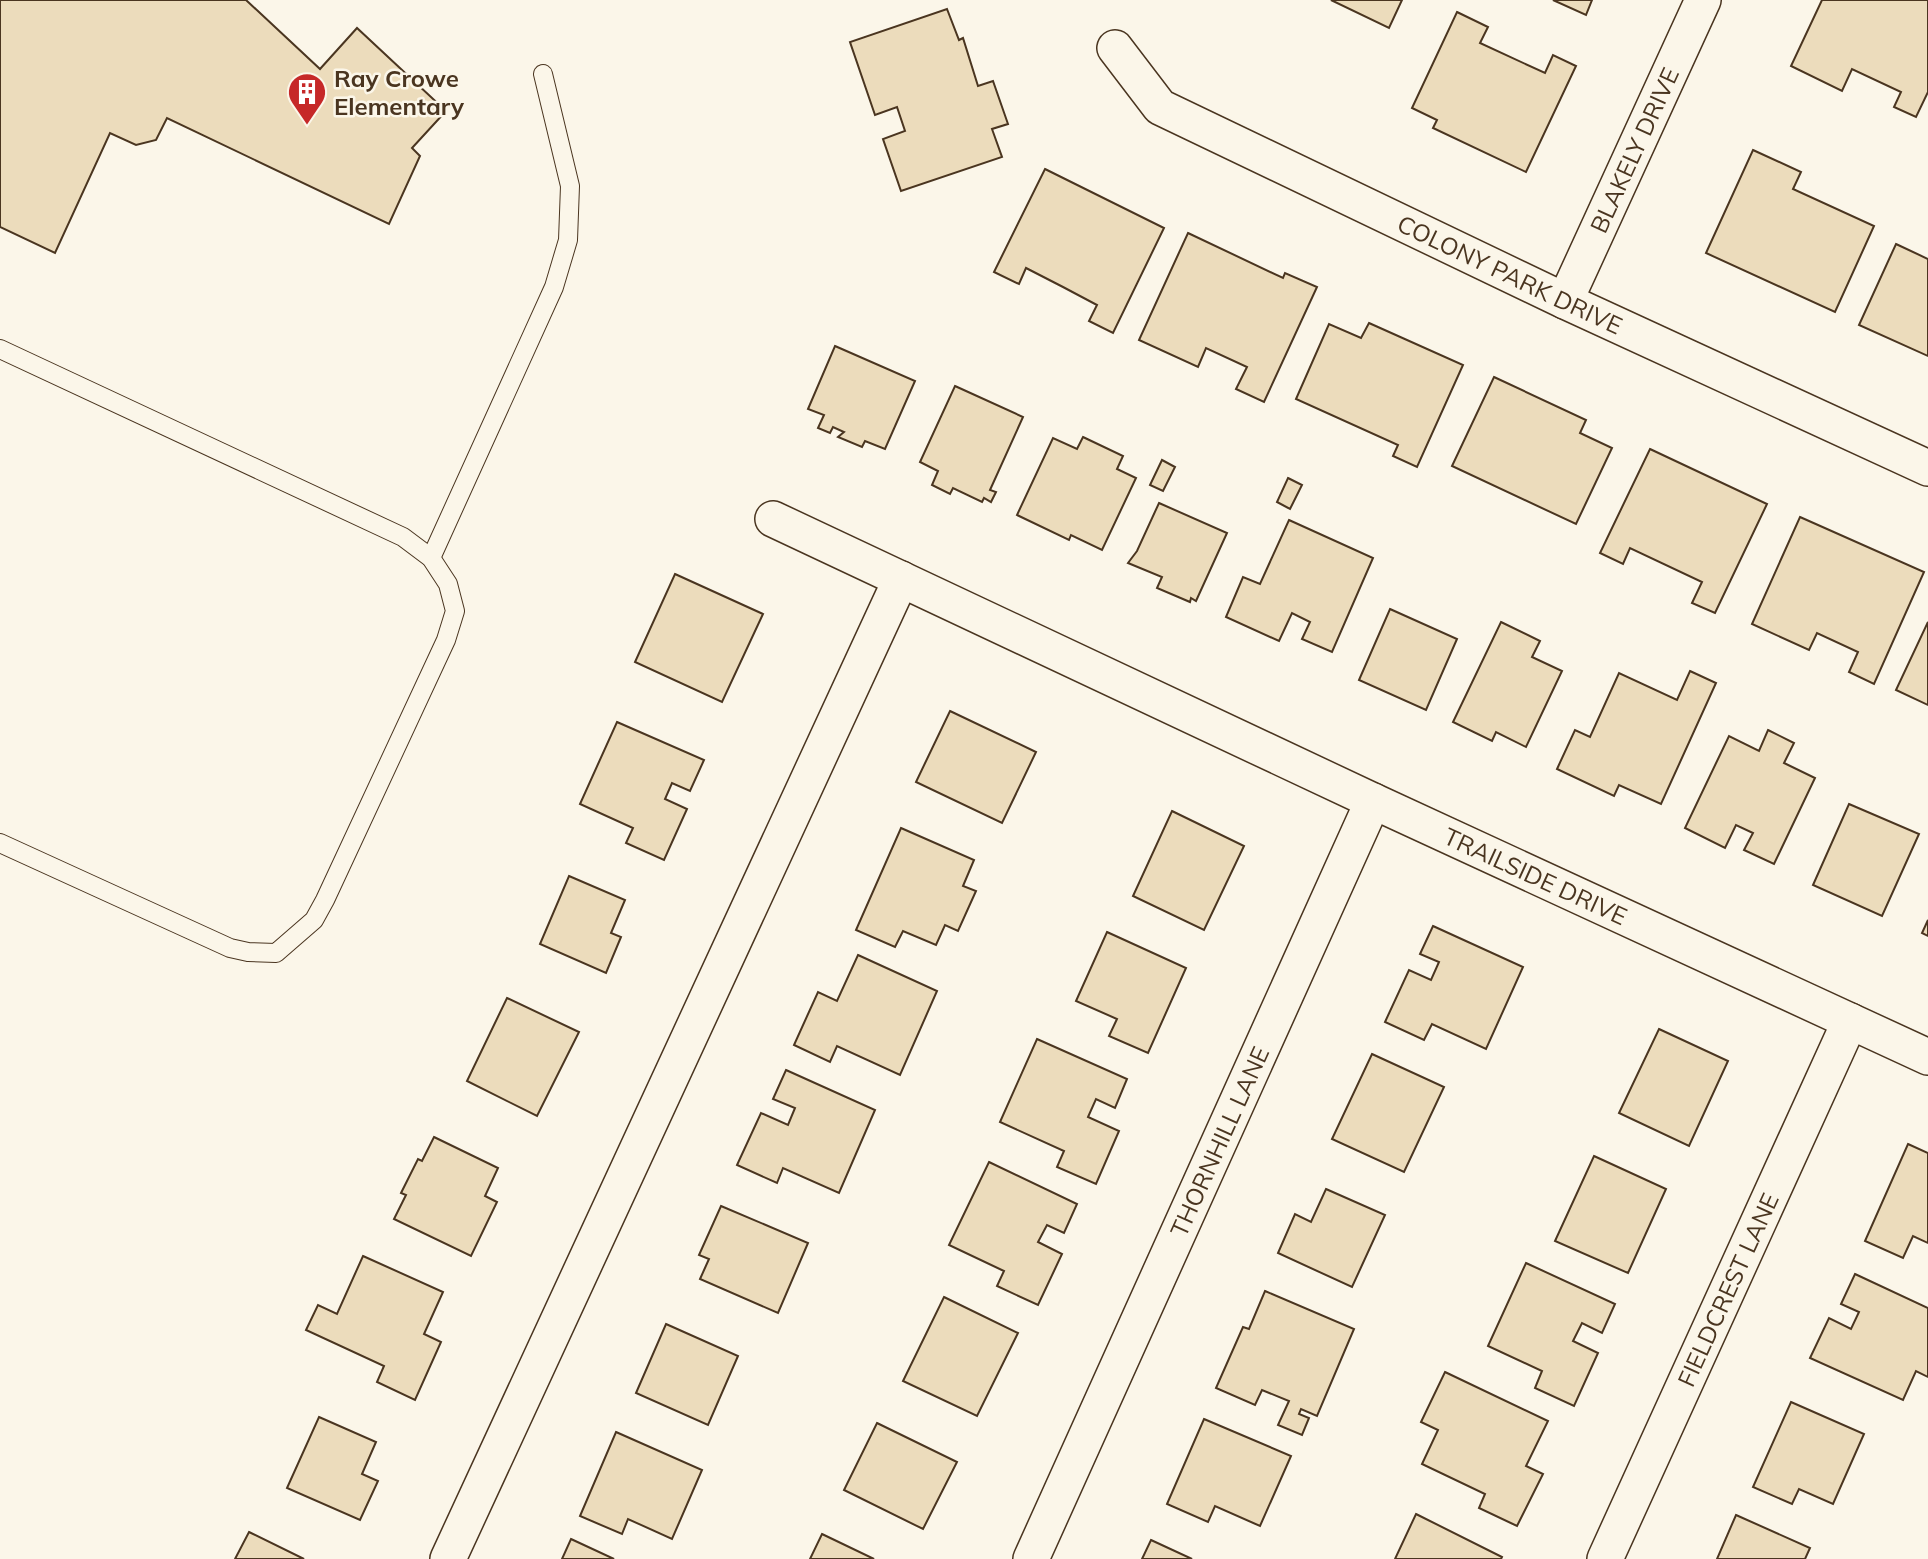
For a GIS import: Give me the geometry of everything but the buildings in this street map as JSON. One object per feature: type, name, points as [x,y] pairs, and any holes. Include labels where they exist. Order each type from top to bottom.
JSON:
[{"type":"street","name":"BLAKELY DRIVE","points":[[1565,300],[1703,0]]},
{"type":"street","name":"COLONY PARK DRIVE","points":[[1115,48],[1160,107],[1565,300],[1928,468]]},
{"type":"street","name":"TRAILSIDE DRIVE","points":[[773,519],[1144,695],[1928,1057]]},
{"type":"street","points":[[448,1559],[901,579]]},
{"type":"street","name":"THORNHILL LANE","points":[[1031,1559],[1373,801]]},
{"type":"street","name":"FIELDCREST LANE","points":[[1605,1559],[1850,1021]]},
{"type":"lane","points":[[431,558],[554,287],[568,240],[570,186],[543,74]]},
{"type":"lane","points":[[0,349],[403,537],[431,558],[449,584],[456,611],[446,640],[325,900],[314,920],[276,953],[230,948],[0,843]]},
{"type":"place","name":"Ray Crowe Elementary","points":[[307,126]]}]
